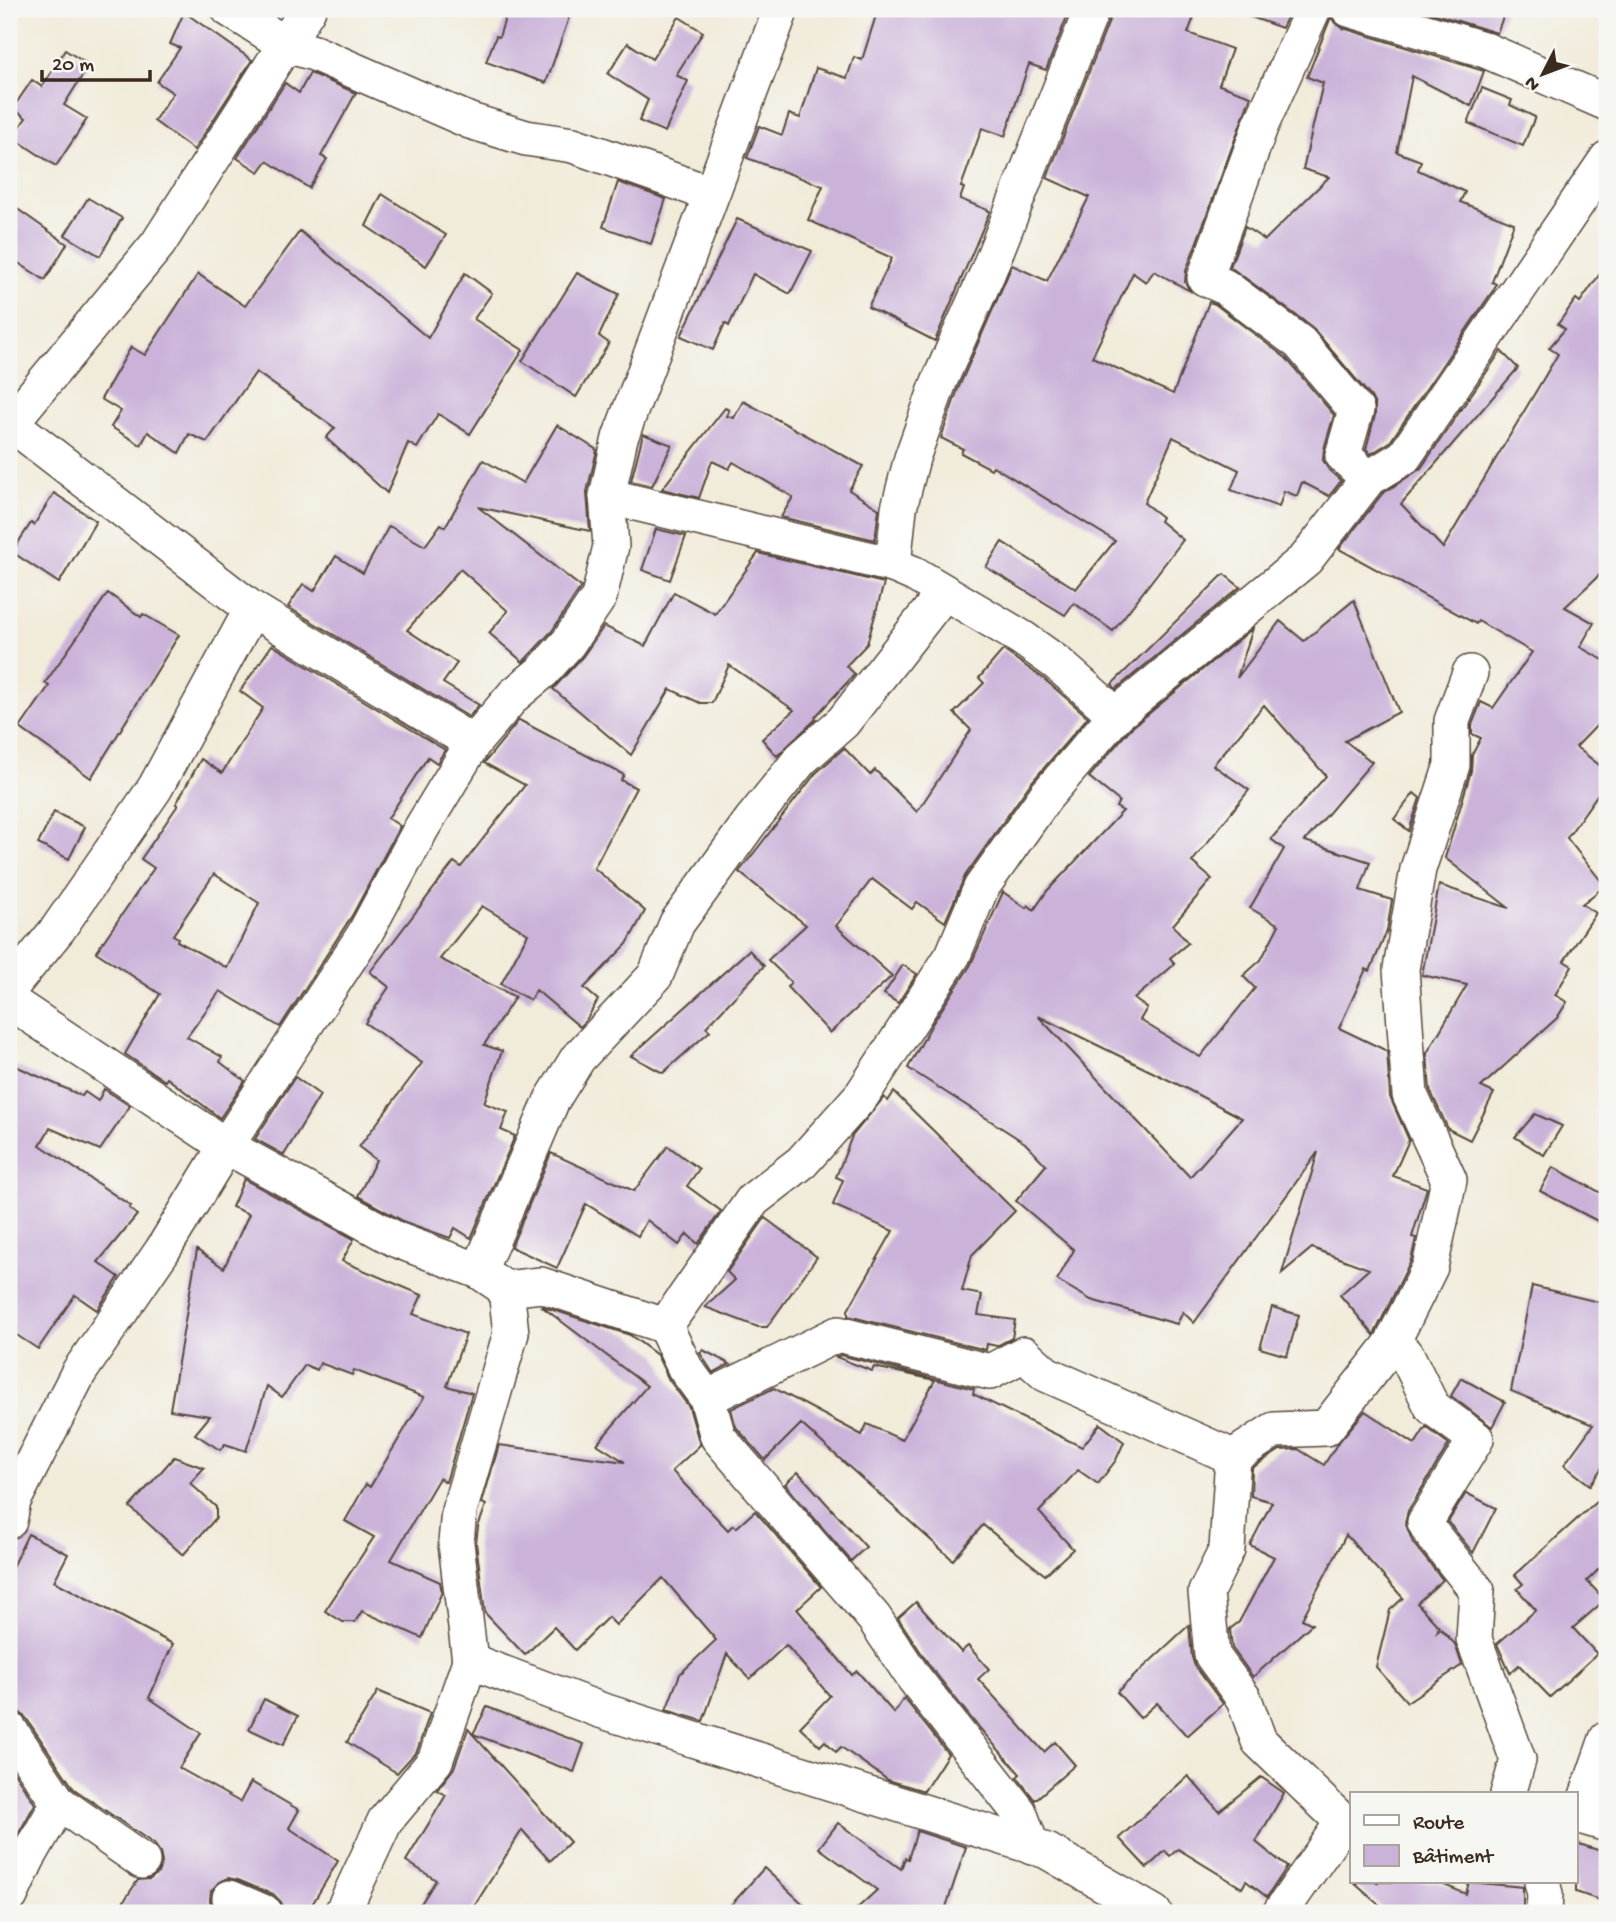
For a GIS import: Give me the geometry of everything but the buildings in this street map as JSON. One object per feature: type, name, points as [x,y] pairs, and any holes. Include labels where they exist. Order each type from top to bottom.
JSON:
[{"type":"street","points":[[229,9],[287,45],[314,53],[470,121],[527,138],[573,145],[711,194]]},
{"type":"street","points":[[308,9],[158,244],[9,424],[252,609],[473,743]]},
{"type":"street","points":[[9,1521],[13,1501],[79,1372],[162,1251],[226,1146],[364,935],[421,829],[473,743],[514,695],[543,671],[568,643],[599,597],[611,546],[607,496],[620,438],[781,9]]},
{"type":"street","points":[[893,565],[899,508],[912,458],[939,382],[987,274],[1092,9]]},
{"type":"street","points":[[1313,9],[1260,127],[1205,278],[1225,286],[1300,343],[1356,410],[1343,455],[1368,479]]},
{"type":"street","points":[[1349,9],[1483,49],[1607,103]]},
{"type":"street","points":[[665,1326],[753,1200],[802,1162],[862,1095],[953,955],[981,888],[1045,796],[1116,715],[1306,559],[1368,479],[1404,457],[1607,159]]},
{"type":"street","points":[[607,496],[893,565],[914,574],[1022,638],[1056,663],[1116,715]]},
{"type":"street","points":[[342,1913],[385,1821],[435,1761],[470,1661],[456,1543],[459,1511],[511,1333],[492,1280],[552,1100],[579,1058],[655,976],[677,923],[751,821],[801,759],[843,722],[943,593]]},
{"type":"street","points":[[9,989],[58,929],[155,788],[252,609]]},
{"type":"street","points":[[1233,1457],[1275,1430],[1326,1428],[1391,1345],[1430,1267],[1449,1180],[1410,1096],[1401,969],[1418,869],[1452,765],[1452,721],[1470,673]]},
{"type":"street","points":[[9,1001],[226,1146],[397,1240],[492,1280],[541,1285],[665,1326],[685,1368],[707,1398],[718,1437],[874,1618],[914,1678],[1019,1812],[1032,1847]]},
{"type":"street","points":[[707,1398],[838,1334],[990,1372],[1024,1354],[1046,1374],[1233,1457]]},
{"type":"street","points":[[1391,1345],[1406,1354],[1432,1407],[1476,1439],[1426,1522],[1431,1533],[1477,1591],[1474,1639],[1518,1760],[1509,1792]]},
{"type":"street","points":[[1233,1457],[1227,1549],[1206,1592],[1212,1655],[1244,1699],[1259,1741],[1347,1822],[1280,1913]]},
{"type":"street","points":[[470,1661],[600,1710],[1047,1852],[1154,1913]]},
{"type":"street","points":[[9,1729],[59,1803],[142,1861]]},
{"type":"street","points":[[1587,1819],[1607,1739]]},
{"type":"street","points":[[16,1901],[27,1859],[59,1803]]},
{"type":"street","points":[[1542,1884],[1544,1913]]},
{"type":"street","points":[[230,1898],[265,1913]]}]
